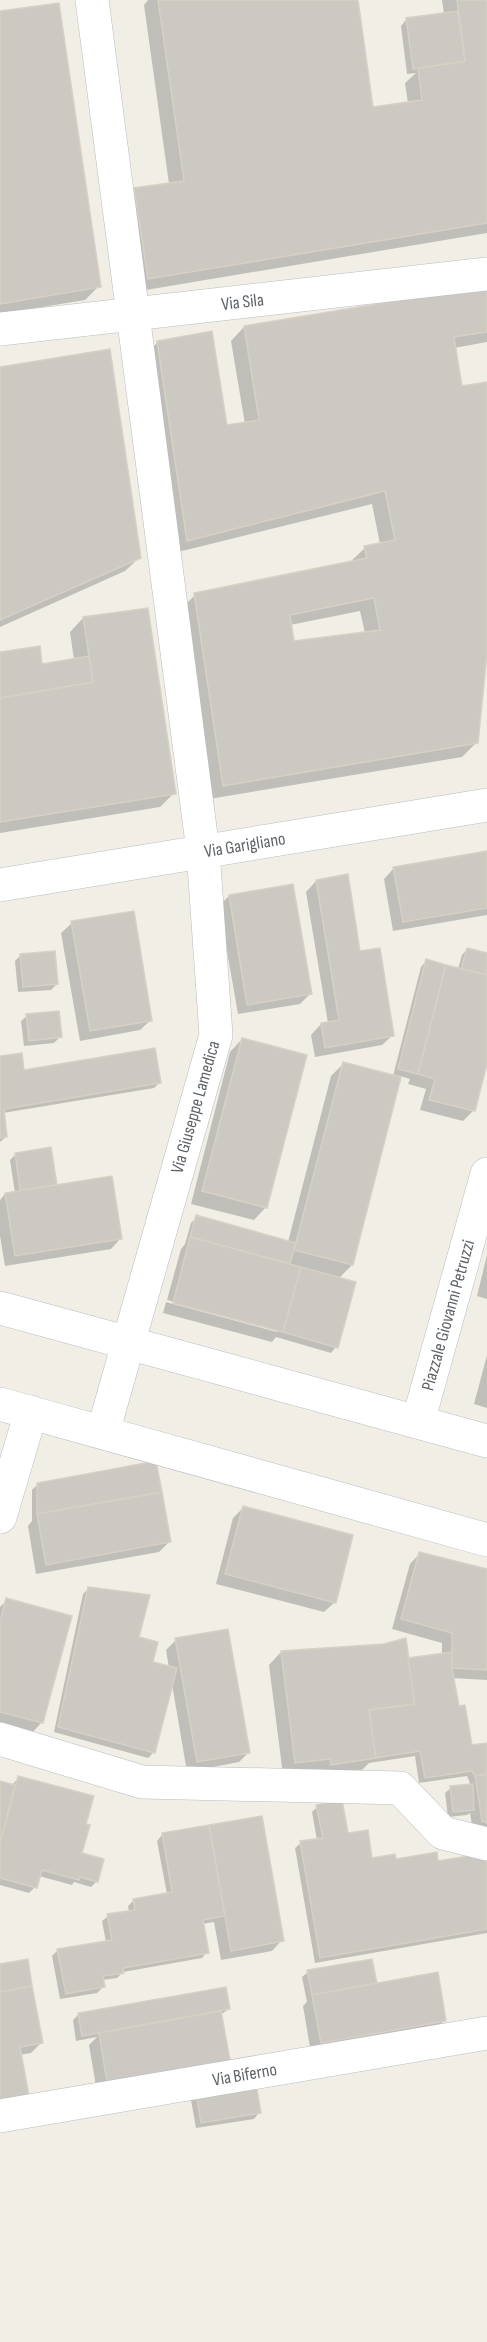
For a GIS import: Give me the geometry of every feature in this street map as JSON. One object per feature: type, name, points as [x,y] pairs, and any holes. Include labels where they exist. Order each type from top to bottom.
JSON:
[{"type":"street","name":"Via Giuseppe Lamedica","points":[[92,0],[204,858],[216,1035],[103,1432]]},
{"type":"street","name":"Via Sila","points":[[0,329],[487,274]]},
{"type":"street","name":"Via Garigliano","points":[[0,885],[204,858],[487,805]]},
{"type":"street","name":"Piazzale Giovanni Petruzzi","points":[[418,1422],[487,1174]]},
{"type":"street","points":[[0,1308],[487,1441]]},
{"type":"street","points":[[0,1404],[487,1540]]},
{"type":"street","points":[[0,1516],[32,1412]]},
{"type":"street","points":[[0,1739],[142,1782],[400,1788],[443,1833],[487,1844]]},
{"type":"street","name":"Via Biferno","points":[[0,2116],[487,2033]]},
{"type":"building","points":[[158,0],[358,0],[373,107],[422,100],[418,68],[465,61],[457,0],[487,0],[487,223],[148,279],[134,188],[184,181]]},
{"type":"building","points":[[59,3],[101,287],[0,304],[0,11]]},
{"type":"building","points":[[458,11],[465,61],[413,69],[406,18]]},
{"type":"building","points":[[487,286],[487,332],[454,337],[462,386],[487,382],[487,654],[478,743],[223,786],[194,593],[367,558],[364,546],[395,540],[385,491],[187,541],[157,341],[212,331],[227,425],[259,420],[244,326]],"holes":[[[374,598],[380,630],[294,641],[290,615]]]},
{"type":"building","points":[[110,349],[141,558],[0,620],[0,367]]},
{"type":"building","points":[[148,608],[176,794],[0,822],[0,698],[93,682],[83,617]]},
{"type":"building","points":[[40,646],[42,664],[89,656],[93,682],[0,698],[0,652]]},
{"type":"building","points":[[487,851],[487,908],[403,922],[393,867]]},
{"type":"building","points":[[348,874],[360,951],[380,948],[394,1036],[325,1048],[321,1023],[339,1020],[316,880]]},
{"type":"building","points":[[293,884],[312,994],[247,1005],[229,895]]},
{"type":"building","points":[[134,911],[152,1021],[90,1031],[71,921]]},
{"type":"building","points":[[467,948],[487,953],[487,975],[461,969]]},
{"type":"building","points":[[55,951],[58,984],[23,987],[20,954]]},
{"type":"building","points":[[426,959],[446,965],[418,1074],[398,1069]]},
{"type":"building","points":[[446,965],[487,975],[487,1064],[475,1111],[429,1100],[435,1079],[418,1074]]},
{"type":"building","points":[[59,1011],[62,1037],[29,1041],[26,1014]]},
{"type":"building","points":[[242,1038],[307,1055],[267,1208],[202,1191]]},
{"type":"building","points":[[155,1048],[161,1083],[4,1109],[7,1137],[0,1138],[0,1056],[22,1053],[24,1070]]},
{"type":"building","points":[[343,1062],[401,1077],[353,1265],[294,1250]]},
{"type":"building","points":[[51,1147],[57,1185],[20,1190],[15,1153]]},
{"type":"building","points":[[112,1176],[122,1239],[15,1256],[5,1193]]},
{"type":"building","points":[[196,1215],[296,1243],[290,1264],[190,1237]]},
{"type":"building","points":[[190,1237],[301,1267],[283,1332],[173,1303]]},
{"type":"building","points":[[301,1267],[356,1282],[338,1348],[283,1332]]},
{"type":"building","points":[[156,1461],[162,1492],[37,1514],[37,1483]]},
{"type":"building","points":[[162,1492],[171,1542],[46,1565],[37,1514]]},
{"type":"building","points":[[243,1506],[353,1535],[336,1603],[225,1574]]},
{"type":"building","points":[[419,1552],[487,1569],[487,1670],[452,1668],[452,1633],[401,1619]]},
{"type":"building","points":[[88,1587],[150,1595],[139,1637],[158,1642],[153,1662],[177,1668],[155,1753],[58,1727]]},
{"type":"building","points":[[6,1598],[72,1616],[43,1723],[0,1712],[0,1622]]},
{"type":"building","points":[[228,1629],[250,1753],[197,1762],[175,1638]]},
{"type":"building","points":[[406,1638],[415,1704],[369,1710],[376,1758],[331,1765],[330,1759],[295,1763],[281,1651],[384,1644]]},
{"type":"building","points":[[452,1652],[452,1668],[459,1706],[465,1705],[472,1745],[487,1743],[487,1774],[475,1776],[472,1771],[425,1778],[420,1751],[376,1758],[369,1710],[415,1704],[408,1658]]},
{"type":"building","points":[[487,1774],[487,1823],[482,1821],[475,1776]]},
{"type":"building","points":[[18,1776],[94,1796],[86,1824],[90,1825],[82,1853],[104,1859],[98,1882],[80,1877],[79,1880],[42,1870],[37,1888],[0,1878],[0,1843]]},
{"type":"building","points":[[0,1781],[15,1785],[0,1843]]},
{"type":"building","points":[[473,1784],[474,1810],[453,1812],[450,1786]]},
{"type":"building","points":[[342,1800],[348,1833],[368,1830],[372,1858],[395,1854],[396,1859],[437,1852],[438,1861],[487,1853],[487,1929],[320,1958],[300,1841],[323,1838],[316,1805]]},
{"type":"building","points":[[262,1816],[284,1941],[231,1951],[209,1825]]},
{"type":"building","points":[[209,1825],[225,1916],[203,1920],[209,1953],[123,1968],[124,1973],[103,1976],[105,1987],[66,1994],[57,1949],[112,1940],[107,1914],[135,1910],[133,1899],[172,1892],[162,1833]]},
{"type":"building","points":[[28,1959],[32,1986],[0,1992],[0,1964]]},
{"type":"building","points":[[372,1959],[377,1983],[312,1995],[307,1970]]},
{"type":"building","points":[[438,1972],[446,2021],[321,2043],[312,1995]]},
{"type":"building","points":[[32,1986],[43,2043],[20,2047],[29,2096],[0,2101],[0,1992]]},
{"type":"building","points":[[226,1987],[230,2009],[82,2036],[78,2013]]},
{"type":"building","points":[[221,2011],[230,2060],[107,2082],[99,2033]]},
{"type":"building","points":[[256,2084],[261,2113],[201,2123],[196,2093]]}]
